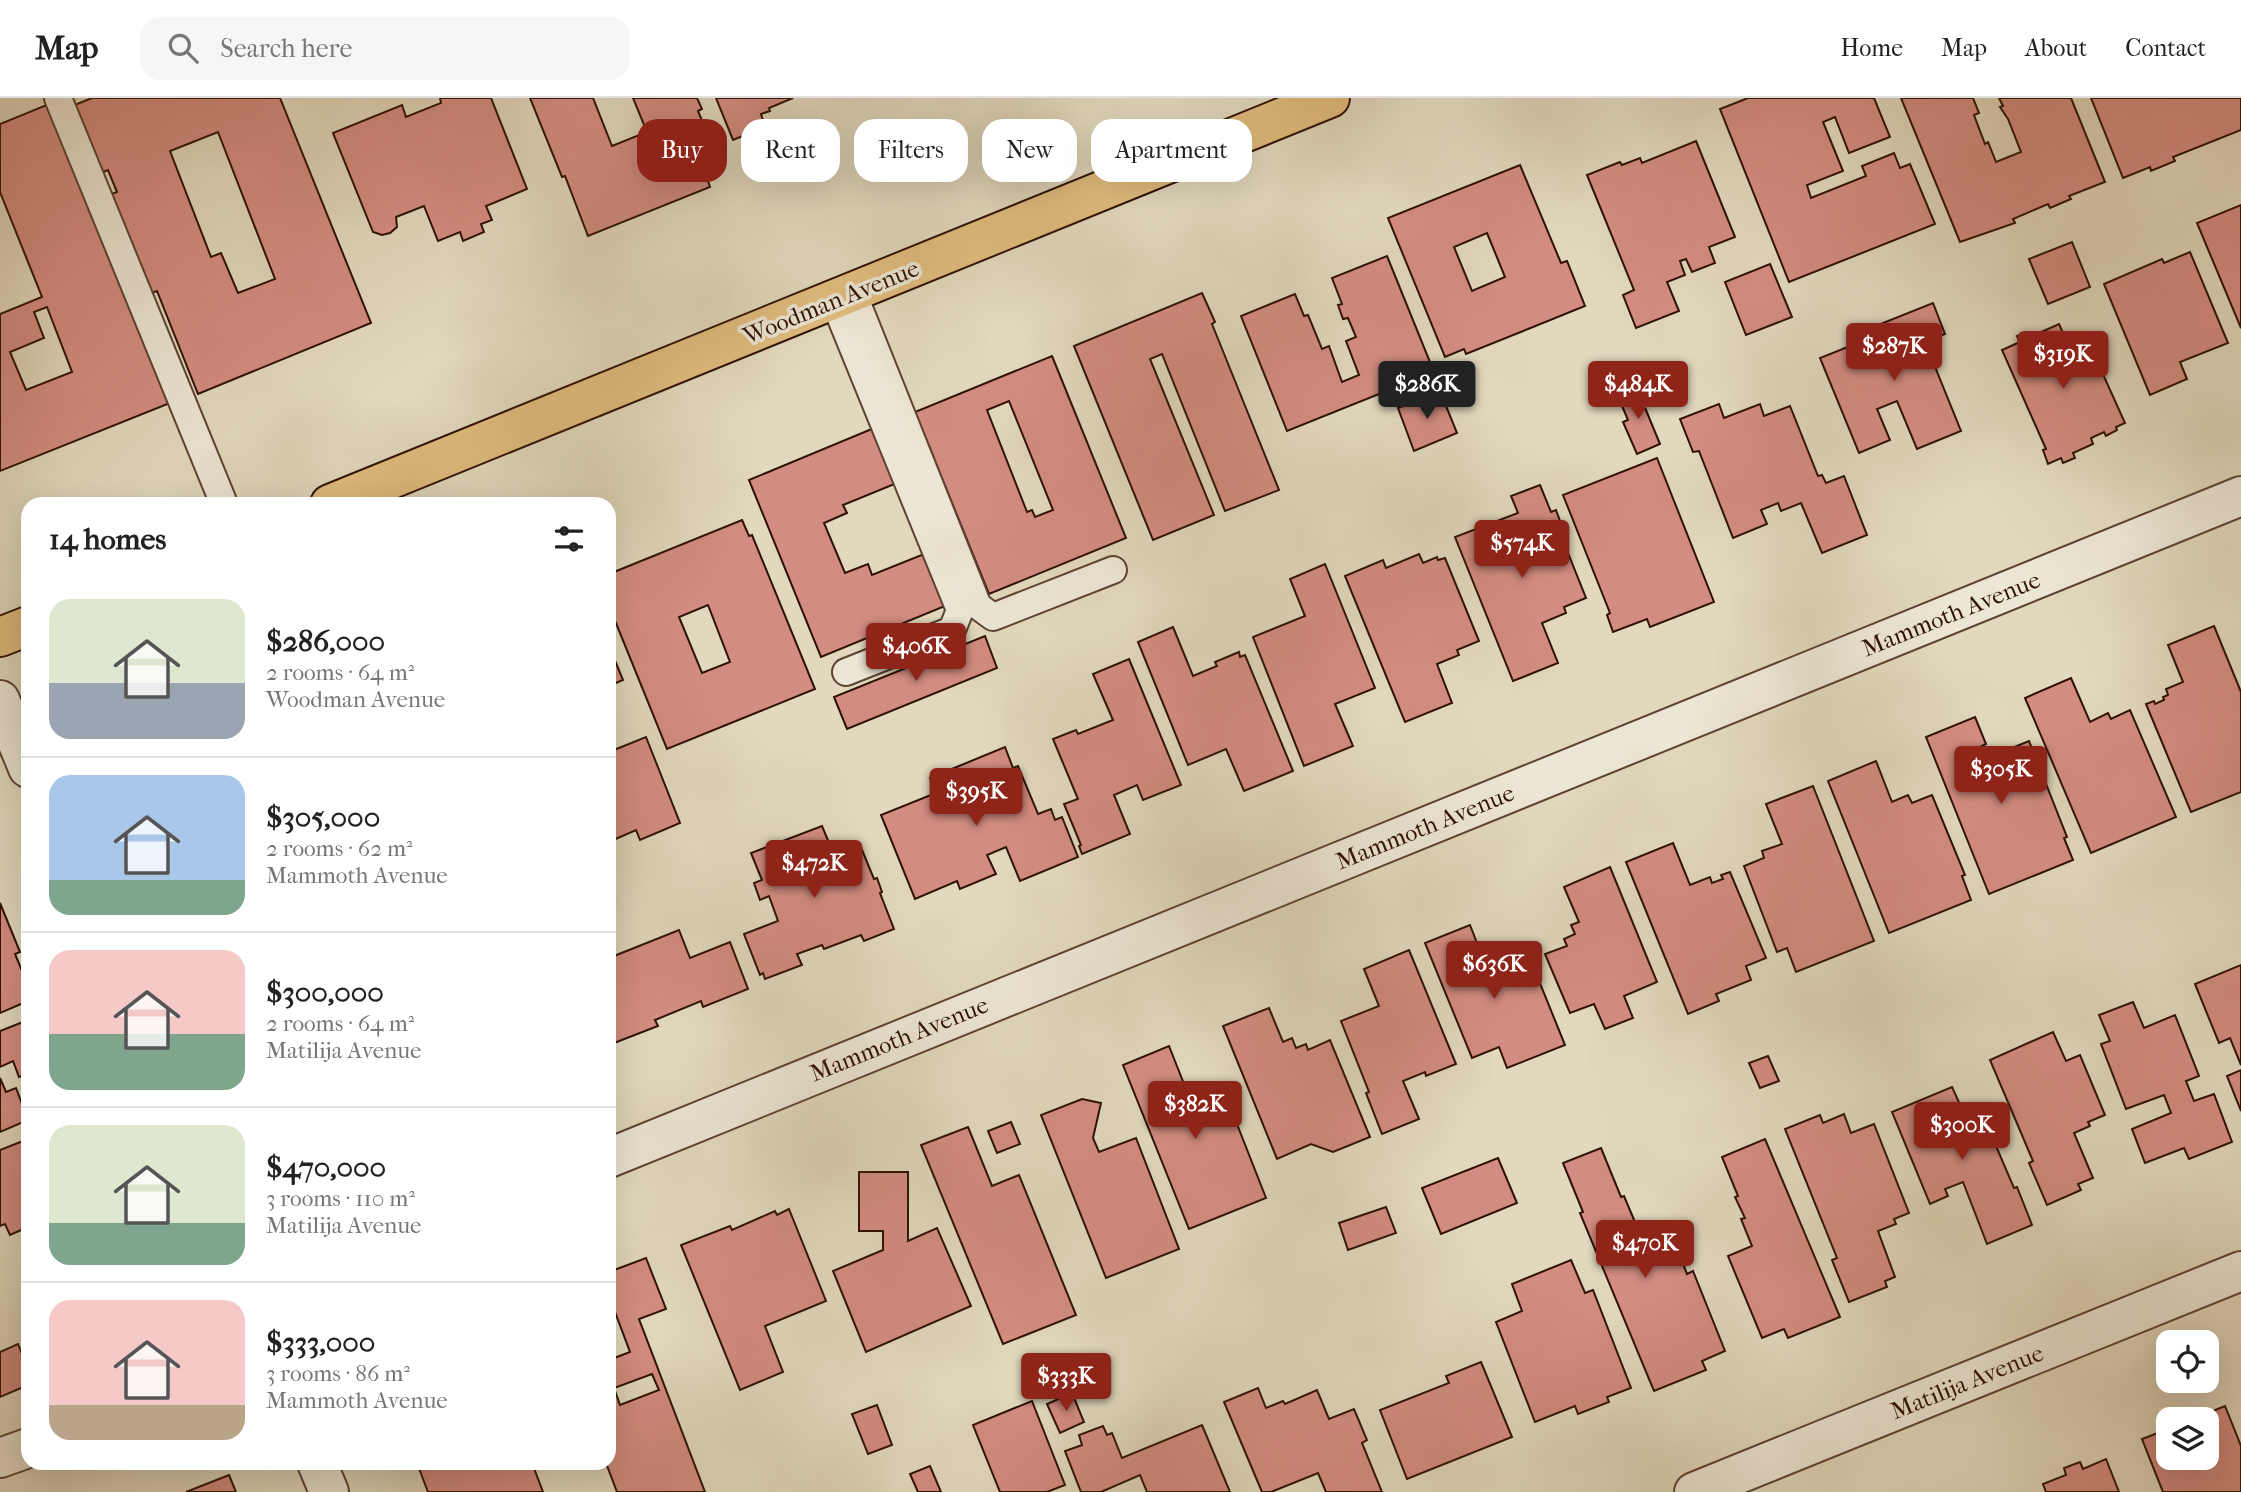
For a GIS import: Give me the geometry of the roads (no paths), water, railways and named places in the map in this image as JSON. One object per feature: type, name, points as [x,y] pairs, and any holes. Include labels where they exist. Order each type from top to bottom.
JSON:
[{"type":"main road","name":"Woodman Avenue","points":[[347,497],[843,297],[1281,107],[1330,98]]},
{"type":"main road","points":[[0,637],[21,629]]},
{"type":"street","name":"Mammoth Avenue","points":[[616,1155],[2241,496]]},
{"type":"street","points":[[0,700],[21,751]]},
{"type":"street","name":"Matilija Avenue","points":[[1694,1492],[2241,1271]]},
{"type":"street","points":[[0,1458],[21,1450]]},
{"type":"street","points":[[320,1470],[329,1492]]},
{"type":"lane","points":[[58,98],[221,497]]},
{"type":"lane","points":[[843,297],[978,607],[993,617],[1113,570]]},
{"type":"lane","points":[[843,297],[960,610],[952,629],[846,672]]}]
